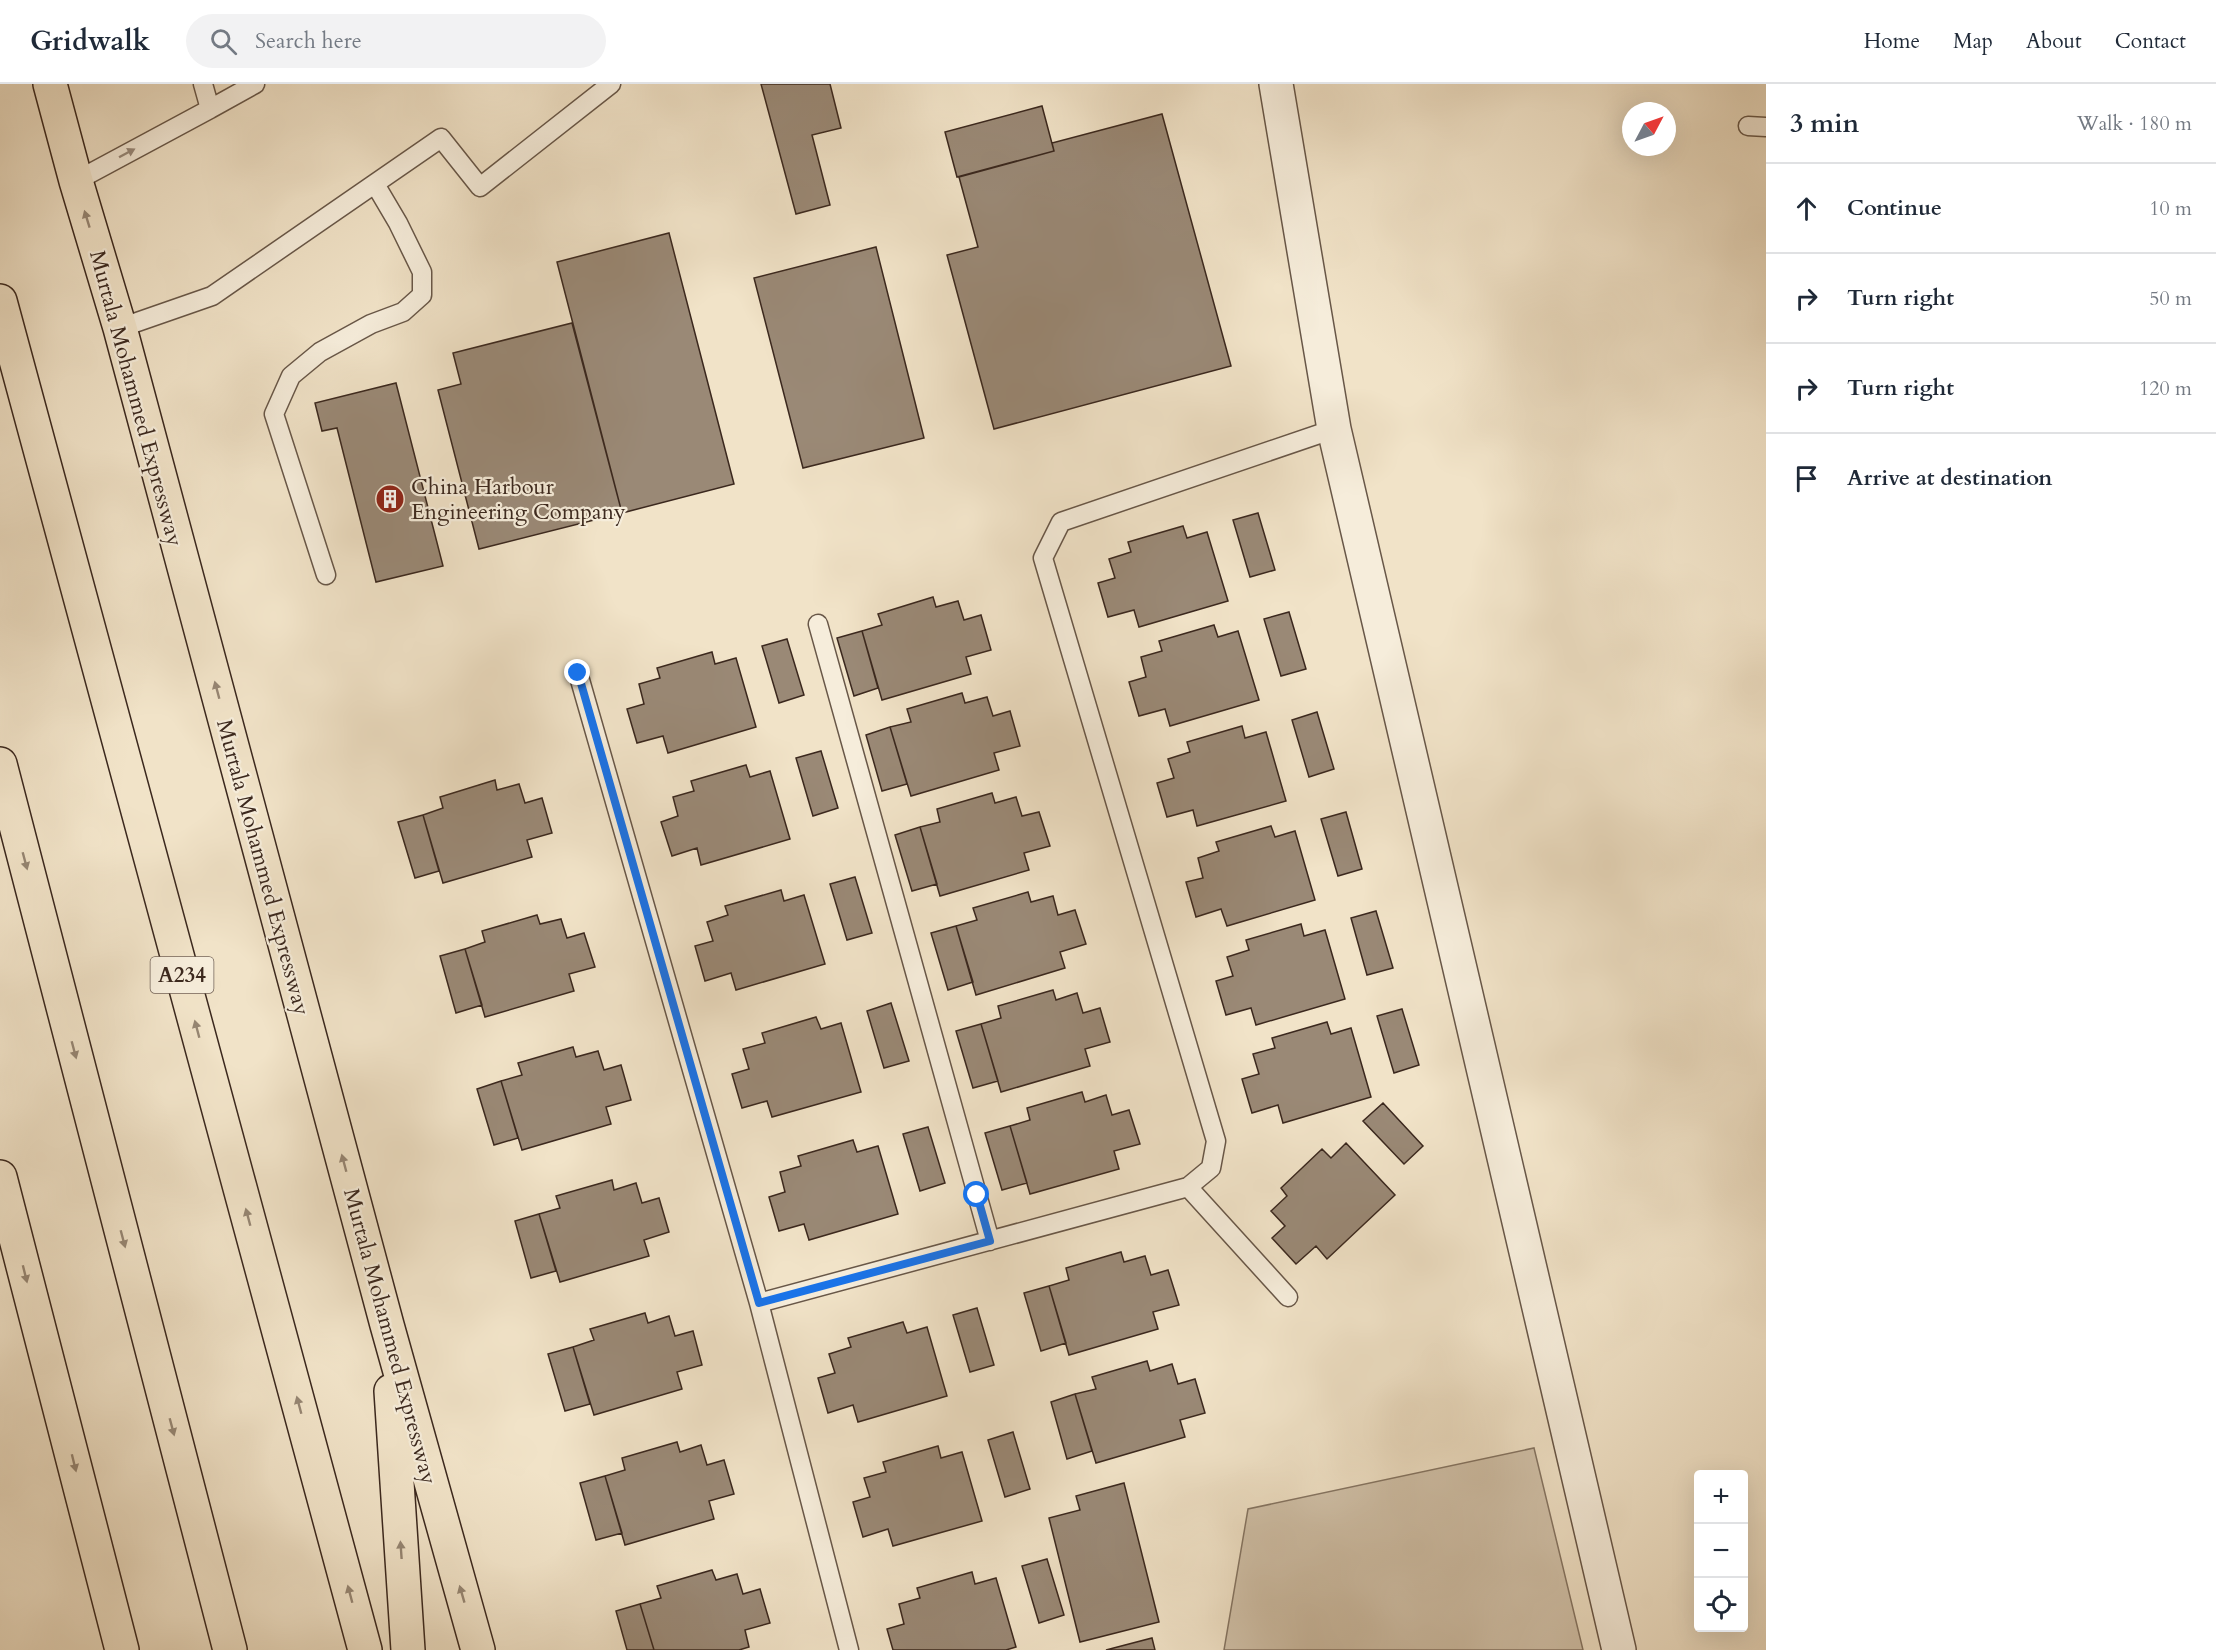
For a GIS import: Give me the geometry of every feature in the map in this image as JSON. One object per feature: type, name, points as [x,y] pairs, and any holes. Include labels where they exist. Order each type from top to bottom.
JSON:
[{"type":"highway","name":"Murtala Mohammed Expressway","points":[[50,84],[120,328],[387,1325],[478,1650]]},
{"type":"highway","name":"A234","points":[[0,301],[365,1650]]},
{"type":"highway","points":[[0,764],[230,1650]]},
{"type":"highway","points":[[0,1177],[122,1650]]},
{"type":"highway","points":[[387,1325],[408,1650]]},
{"type":"street","points":[[1276,84],[1334,429],[1619,1650]]},
{"type":"lane","points":[[203,84],[210,109]]},
{"type":"lane","points":[[76,181],[255,84]]},
{"type":"lane","points":[[120,328],[212,296],[441,138],[480,187],[611,84]]},
{"type":"lane","points":[[326,575],[274,414],[291,376],[320,352],[371,324],[403,312],[422,295],[422,272],[398,223],[375,184]]},
{"type":"lane","points":[[759,1303],[1188,1187],[1211,1168],[1216,1141],[1042,558],[1061,522],[1334,429]]},
{"type":"lane","points":[[818,624],[990,1241]]},
{"type":"lane","points":[[578,673],[759,1303],[849,1650]]},
{"type":"lane","points":[[1188,1187],[1288,1298]]},
{"type":"shaded area","points":[[1534,1448],[1583,1650],[1224,1650],[1248,1509]]},
{"type":"building","points":[[761,84],[830,84],[841,128],[812,135],[830,205],[796,214]]},
{"type":"building","points":[[1042,106],[1054,151],[957,177],[945,132]]},
{"type":"building","points":[[1162,114],[1231,366],[994,429],[947,255],[978,247],[959,177],[1054,151],[1052,143]]},
{"type":"building","points":[[669,233],[734,484],[622,513],[557,262]]},
{"type":"building","points":[[876,247],[924,438],[803,468],[754,278]]},
{"type":"building","points":[[572,323],[622,513],[479,549],[438,390],[461,384],[453,353]]},
{"type":"building","name":"China Harbour Engineering Company","points":[[396,383],[443,566],[376,582],[337,428],[322,431],[315,403]]},
{"type":"building","points":[[1258,513],[1275,570],[1250,577],[1233,520]]},
{"type":"building","points":[[1183,526],[1187,538],[1207,532],[1228,601],[1139,627],[1134,610],[1108,617],[1098,583],[1115,578],[1109,559],[1131,552],[1128,542]]},
{"type":"building","points":[[933,597],[936,607],[958,601],[964,620],[981,615],[991,650],[966,657],[971,674],[882,700],[862,631],[882,625],[878,614]]},
{"type":"building","points":[[1289,612],[1306,669],[1281,676],[1264,619]]},
{"type":"building","points":[[1214,625],[1218,637],[1238,631],[1259,700],[1170,726],[1165,709],[1139,716],[1129,682],[1146,677],[1141,657],[1162,651],[1159,641]]},
{"type":"building","points":[[862,631],[878,688],[854,696],[837,638]]},
{"type":"building","points":[[787,639],[804,695],[779,703],[762,646]]},
{"type":"building","points":[[712,652],[715,664],[736,658],[756,727],[668,753],[663,736],[637,743],[627,709],[644,704],[639,684],[660,678],[657,668]]},
{"type":"building","points":[[962,693],[965,703],[987,697],[993,716],[1010,711],[1020,746],[994,753],[999,770],[911,796],[890,727],[911,722],[907,709]]},
{"type":"building","points":[[1317,712],[1334,769],[1309,777],[1292,720]]},
{"type":"building","points":[[1242,726],[1245,738],[1266,732],[1286,801],[1197,826],[1193,810],[1167,817],[1157,783],[1174,778],[1168,759],[1190,752],[1187,742]]},
{"type":"building","points":[[890,727],[907,784],[882,791],[866,735]]},
{"type":"building","points":[[821,751],[838,808],[813,816],[796,758]]},
{"type":"building","points":[[746,765],[750,777],[770,771],[790,839],[701,865],[697,848],[672,856],[661,822],[678,816],[673,797],[694,791],[691,781]]},
{"type":"building","points":[[495,780],[497,790],[519,784],[525,803],[542,798],[552,833],[527,840],[532,857],[443,883],[423,815],[443,808],[440,797]]},
{"type":"building","points":[[992,793],[995,803],[1016,797],[1022,816],[1039,812],[1050,846],[1024,853],[1029,870],[940,896],[920,827],[940,822],[937,809]]},
{"type":"building","points":[[1346,812],[1362,869],[1338,876],[1321,819]]},
{"type":"building","points":[[423,815],[439,871],[415,878],[398,822]]},
{"type":"building","points":[[1271,826],[1275,837],[1295,831],[1315,900],[1227,926],[1221,909],[1196,917],[1186,882],[1203,878],[1198,858],[1219,851],[1216,842]]},
{"type":"building","points":[[920,827],[937,884],[912,891],[895,835]]},
{"type":"building","points":[[855,877],[872,933],[847,940],[830,884]]},
{"type":"building","points":[[781,890],[784,901],[804,895],[825,964],[736,990],[731,973],[705,981],[695,946],[713,941],[707,922],[728,915],[725,906]]},
{"type":"building","points":[[1028,892],[1031,902],[1053,896],[1058,915],[1075,910],[1086,944],[1060,952],[1065,968],[976,995],[956,926],[977,920],[973,908]]},
{"type":"building","points":[[1376,911],[1393,968],[1367,975],[1351,918]]},
{"type":"building","points":[[537,915],[540,924],[561,919],[567,938],[584,933],[595,967],[569,974],[574,991],[485,1017],[465,949],[485,942],[482,931]]},
{"type":"building","points":[[1301,924],[1304,936],[1325,930],[1345,999],[1256,1025],[1251,1008],[1226,1015],[1216,981],[1233,976],[1227,957],[1249,950],[1246,940]]},
{"type":"building","points":[[956,926],[973,982],[948,990],[931,933]]},
{"type":"building","points":[[465,949],[482,1005],[456,1013],[440,956]]},
{"type":"building","points":[[1053,990],[1056,1000],[1077,993],[1083,1013],[1100,1008],[1110,1042],[1085,1049],[1090,1066],[1001,1092],[981,1024],[1001,1018],[998,1006]]},
{"type":"building","points":[[891,1003],[909,1061],[884,1068],[867,1011]]},
{"type":"building","points":[[1402,1009],[1419,1065],[1394,1073],[1377,1016]]},
{"type":"building","points":[[816,1017],[821,1029],[841,1023],[861,1092],[772,1117],[767,1101],[742,1108],[732,1074],[749,1069],[743,1049],[765,1043],[762,1033]]},
{"type":"building","points":[[1327,1022],[1331,1034],[1351,1028],[1371,1097],[1283,1123],[1278,1105],[1252,1113],[1242,1079],[1259,1074],[1253,1054],[1275,1048],[1272,1038]]},
{"type":"building","points":[[981,1024],[998,1081],[973,1088],[956,1031]]},
{"type":"building","points":[[573,1047],[576,1057],[598,1051],[604,1070],[621,1065],[631,1100],[606,1107],[611,1124],[522,1150],[501,1081],[522,1075],[518,1063]]},
{"type":"building","points":[[501,1081],[518,1138],[494,1145],[477,1089]]},
{"type":"building","points":[[1082,1092],[1085,1102],[1106,1095],[1112,1115],[1129,1110],[1140,1144],[1114,1151],[1119,1169],[1030,1194],[1010,1126],[1030,1120],[1027,1108]]},
{"type":"building","points":[[1383,1103],[1423,1146],[1404,1164],[1363,1121]]},
{"type":"building","points":[[1010,1126],[1027,1183],[1002,1190],[985,1133]]},
{"type":"building","points":[[928,1127],[945,1183],[920,1191],[903,1134]]},
{"type":"building","points":[[853,1140],[857,1152],[878,1146],[898,1214],[809,1240],[804,1224],[779,1231],[769,1197],[785,1192],[780,1172],[801,1166],[798,1156]]},
{"type":"building","points":[[1346,1143],[1395,1195],[1327,1259],[1316,1246],[1296,1264],[1272,1238],[1285,1226],[1271,1211],[1287,1196],[1281,1188],[1322,1149],[1331,1158]]},
{"type":"building","points":[[612,1180],[614,1190],[636,1183],[642,1203],[659,1198],[669,1232],[644,1240],[649,1256],[560,1282],[539,1214],[560,1208],[556,1196]]},
{"type":"building","points":[[539,1214],[556,1271],[531,1278],[515,1221]]},
{"type":"building","points":[[1121,1252],[1124,1262],[1145,1256],[1151,1275],[1168,1270],[1179,1305],[1153,1312],[1158,1329],[1069,1355],[1049,1286],[1069,1280],[1066,1268]]},
{"type":"building","points":[[1049,1286],[1066,1343],[1041,1351],[1024,1293]]},
{"type":"building","points":[[977,1308],[994,1365],[970,1372],[953,1315]]},
{"type":"building","points":[[645,1313],[648,1323],[669,1316],[675,1336],[693,1331],[702,1365],[677,1372],[682,1389],[594,1415],[573,1347],[594,1340],[590,1329]]},
{"type":"building","points":[[903,1322],[907,1333],[927,1327],[947,1396],[858,1422],[853,1405],[828,1413],[818,1378],[835,1373],[829,1354],[851,1347],[848,1338]]},
{"type":"building","points":[[573,1347],[590,1404],[565,1411],[548,1354]]},
{"type":"building","points":[[1147,1361],[1150,1371],[1172,1364],[1178,1384],[1195,1379],[1205,1413],[1180,1420],[1185,1437],[1096,1463],[1075,1394],[1096,1389],[1092,1377]]},
{"type":"building","points":[[1075,1394],[1092,1451],[1067,1459],[1051,1402]]},
{"type":"building","points":[[1013,1432],[1030,1489],[1005,1497],[988,1440]]},
{"type":"building","points":[[677,1442],[680,1452],[701,1445],[707,1465],[724,1460],[734,1494],[709,1501],[714,1519],[625,1545],[605,1476],[625,1470],[622,1458]]},
{"type":"building","points":[[938,1446],[941,1458],[962,1452],[982,1521],[893,1546],[888,1529],[863,1537],[853,1502],[870,1497],[864,1478],[886,1472],[883,1462]]},
{"type":"building","points":[[605,1476],[622,1533],[596,1540],[580,1483]]},
{"type":"building","points":[[1124,1483],[1159,1622],[1080,1642],[1049,1518],[1080,1510],[1076,1496]]},
{"type":"building","points":[[1047,1559],[1064,1615],[1039,1623],[1022,1566]]},
{"type":"building","points":[[712,1570],[716,1580],[737,1574],[743,1594],[760,1589],[770,1623],[745,1630],[749,1647],[739,1650],[654,1650],[640,1604],[661,1598],[657,1586]]},
{"type":"building","points":[[972,1572],[975,1584],[996,1578],[1016,1647],[1006,1650],[893,1650],[887,1629],[904,1624],[899,1604],[920,1598],[917,1588]]},
{"type":"building","points":[[640,1604],[654,1650],[627,1650],[616,1611]]},
{"type":"building","points":[[1152,1638],[1155,1650],[1106,1650]]},
{"type":"place","name":"China Harbour Engineering Company","points":[[390,499]]},
{"type":"route","points":[[578,673],[759,1303],[990,1241],[977,1195]]}]
